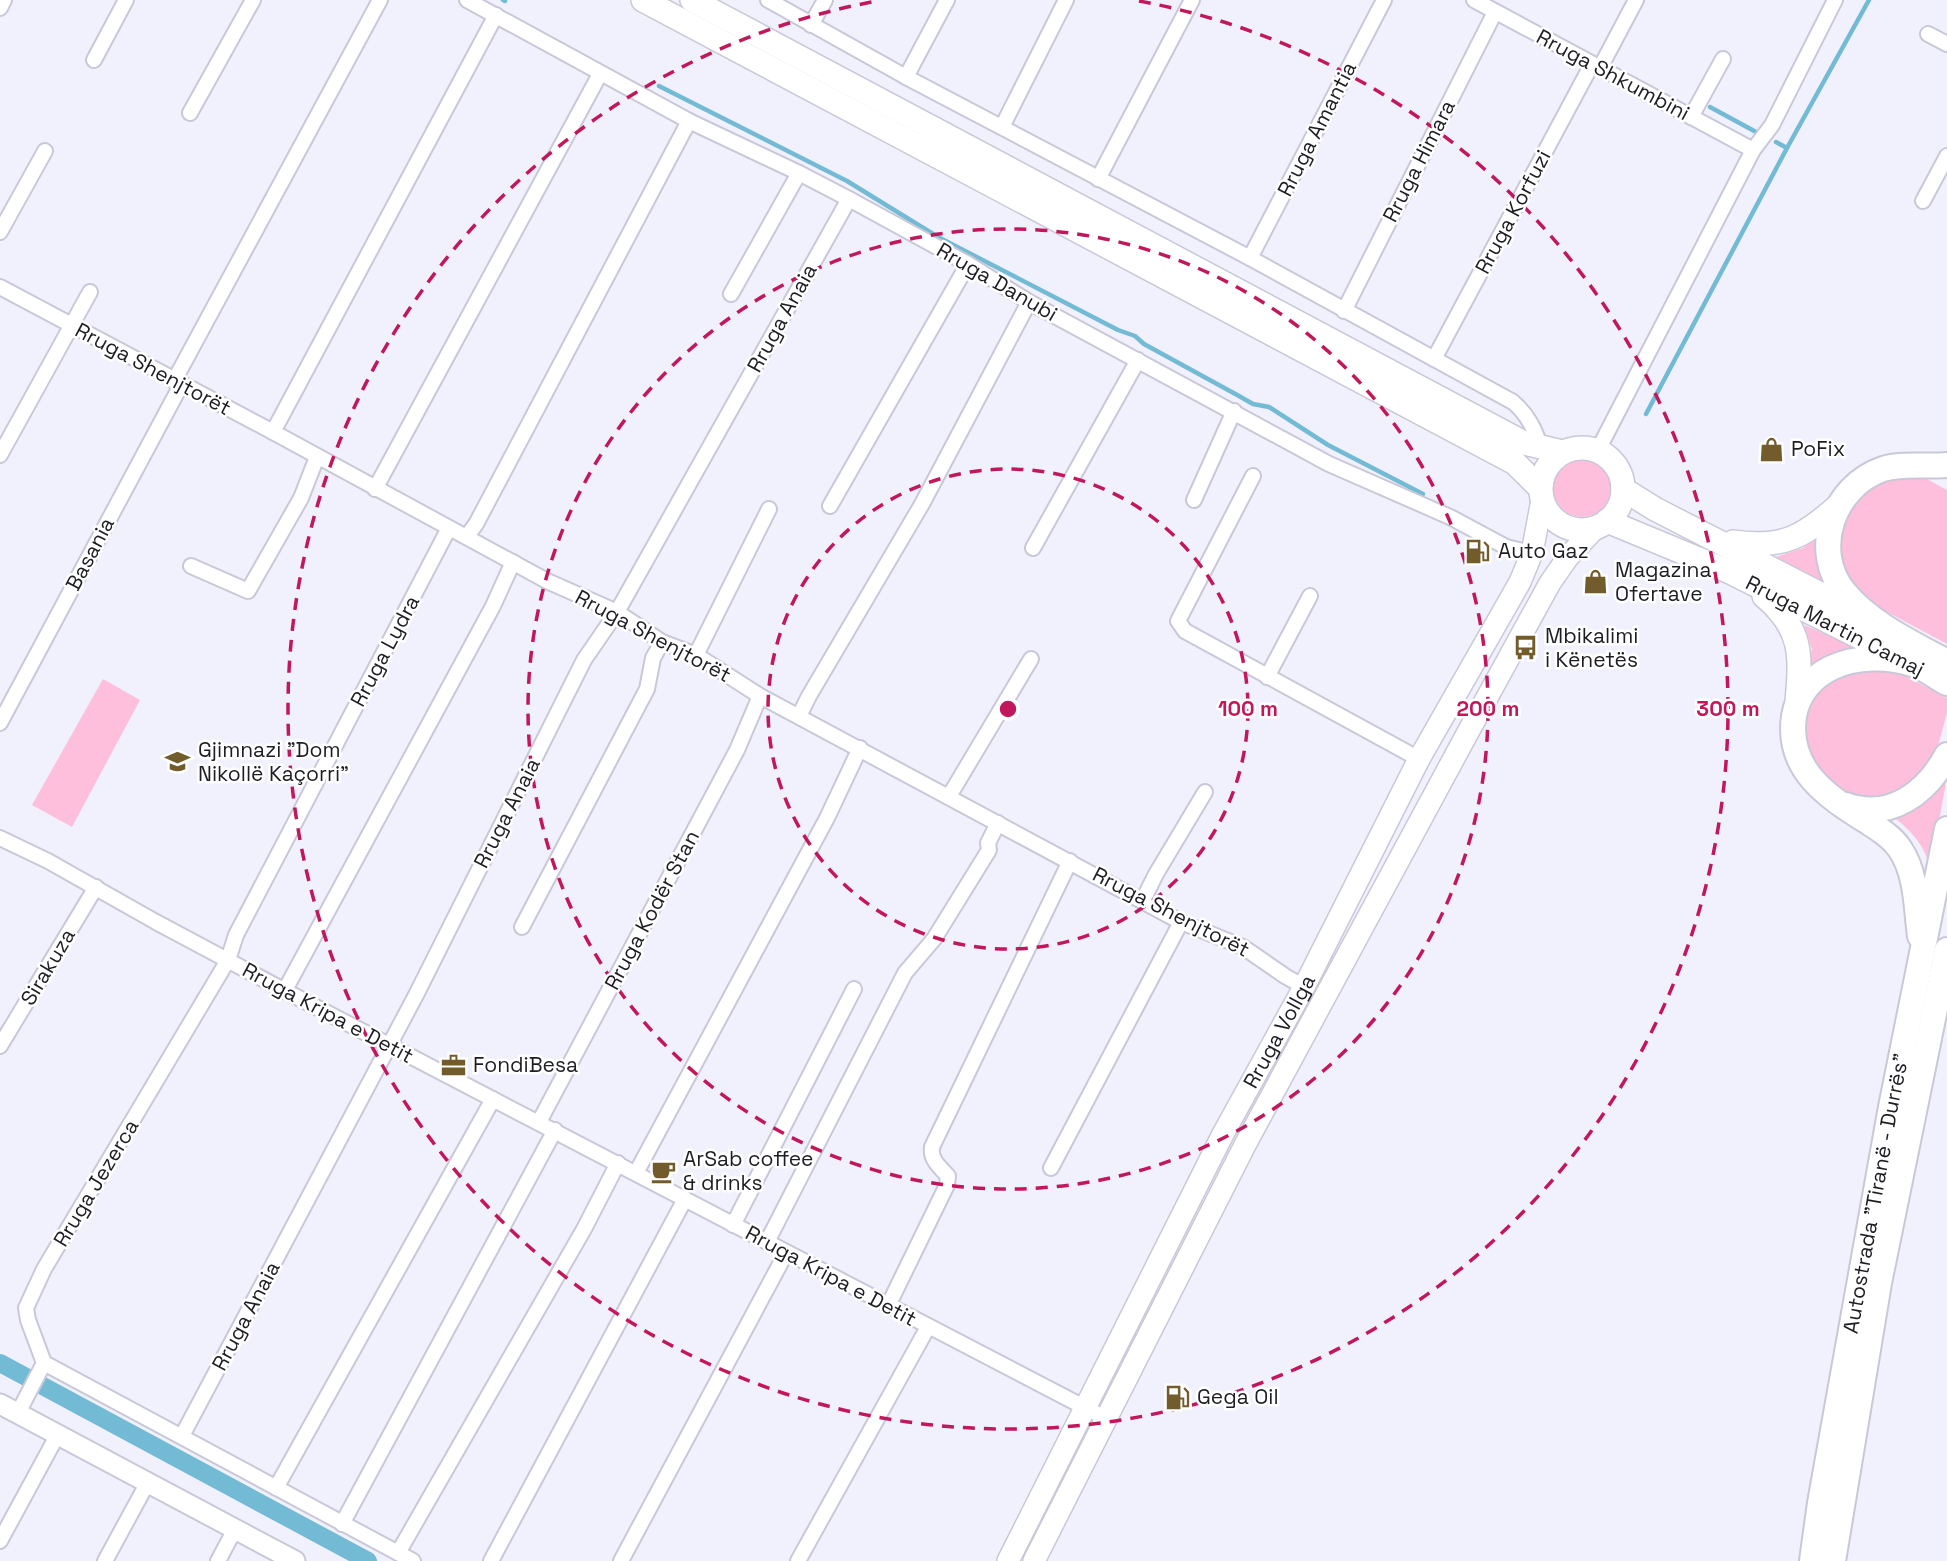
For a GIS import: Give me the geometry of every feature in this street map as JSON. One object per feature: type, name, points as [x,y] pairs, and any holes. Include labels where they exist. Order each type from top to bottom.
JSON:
[{"type":"highway","points":[[1893,632],[1852,601],[1839,584],[1832,570],[1829,537],[1832,520],[1840,503],[1854,486],[1874,473],[1891,467],[1947,465]]},
{"type":"highway","points":[[1922,467],[1947,482]]},
{"type":"highway","name":"Rruga Martin Camaj","points":[[1893,632],[1933,667]]},
{"type":"highway","points":[[1923,957],[1912,877],[1903,853],[1885,834],[1833,799],[1811,779],[1798,756],[1793,730],[1797,702],[1804,690],[1816,678],[1844,663],[1884,659],[1933,667]]},
{"type":"highway","points":[[1833,799],[1856,808],[1879,808],[1898,804],[1915,796],[1929,783],[1947,755]]},
{"type":"highway","name":"Autostrada \"Tiranë - Durrës\"","points":[[1812,1561],[1891,1107],[1947,829]]},
{"type":"highway","name":"Autostrada \"Tiranë - Durrës\"","points":[[1833,1561],[1879,1283],[1943,988],[1947,950]]},
{"type":"main road","points":[[643,0],[1515,463],[1541,494],[1551,516],[1566,527],[1584,530],[1601,524],[1619,507],[1623,489],[1622,477],[1616,466],[1598,450],[1579,447],[1551,450],[1487,423],[692,0]]},
{"type":"main road","points":[[1541,494],[1542,476],[1551,450]]},
{"type":"main road","name":"Rruga Martin Camaj","points":[[1623,489],[1655,509],[1893,632]]},
{"type":"main road","name":"Rruga Vollga","points":[[1008,1561],[1223,1134],[1304,986],[1419,760],[1520,582],[1532,553],[1541,494]]},
{"type":"main road","points":[[1716,539],[1759,545],[1790,540],[1809,530],[1840,503]]},
{"type":"main road","name":"Rruga Vollga","points":[[1034,1561],[1245,1145],[1550,583],[1568,557],[1601,524]]},
{"type":"main road","name":"Rruga Martin Camaj","points":[[1601,524],[1730,572],[1933,667]]},
{"type":"main road","points":[[1730,572],[1774,605],[1794,632],[1800,657],[1797,702]]},
{"type":"street","points":[[0,8],[4,0]]},
{"type":"street","points":[[94,60],[127,0]]},
{"type":"street","points":[[190,113],[253,0]]},
{"type":"street","name":"Basania","points":[[0,723],[380,0]]},
{"type":"street","name":"Rruga Danubi","points":[[467,0],[689,121],[849,199],[968,264],[1029,302],[1329,464],[1450,517],[1506,547],[1532,553]]},
{"type":"street","points":[[768,0],[1098,180],[1250,258],[1520,408],[1538,438],[1551,450]]},
{"type":"street","points":[[811,25],[825,0]]},
{"type":"street","points":[[906,77],[947,0]]},
{"type":"street","points":[[1002,127],[1066,0]]},
{"type":"street","points":[[1098,180],[1192,0]]},
{"type":"street","name":"Rruga Amantia","points":[[1250,258],[1384,0]]},
{"type":"street","name":"Rruga Shkumbini","points":[[1474,0],[1753,150]]},
{"type":"street","name":"Rruga Korfuzi","points":[[1434,359],[1596,66],[1636,0]]},
{"type":"street","points":[[1598,450],[1753,150],[1772,125],[1835,0]]},
{"type":"street","name":"Rruga Himara","points":[[1344,311],[1495,12]]},
{"type":"street","points":[[273,432],[496,15]]},
{"type":"street","points":[[1928,34],[1947,44]]},
{"type":"street","points":[[1692,117],[1723,59]]},
{"type":"street","points":[[375,489],[600,74]]},
{"type":"street","points":[[467,536],[477,524],[689,121]]},
{"type":"street","points":[[0,233],[45,151]]},
{"type":"street","points":[[1923,201],[1947,156]]},
{"type":"street","points":[[731,294],[799,173]]},
{"type":"street","name":"Rruga Anaia","points":[[182,1436],[389,1045],[584,660],[617,612],[849,199]]},
{"type":"street","points":[[830,506],[968,264]]},
{"type":"street","name":"Rruga Shenjtorët","points":[[0,287],[547,581],[617,612],[662,642],[696,655],[760,696],[1181,922],[1243,947],[1304,986]]},
{"type":"street","points":[[0,455],[90,292]]},
{"type":"street","points":[[799,716],[922,504],[1029,302]]},
{"type":"street","points":[[1033,548],[1138,360]]},
{"type":"street","points":[[1194,500],[1234,411]]},
{"type":"street","points":[[191,566],[248,591],[301,498],[317,457]]},
{"type":"street","points":[[1253,476],[1178,621],[1185,631],[1419,760]]},
{"type":"street","points":[[696,655],[769,509]]},
{"type":"street","name":"Rruga Lydra","points":[[228,961],[236,935],[449,528]]},
{"type":"street","points":[[285,990],[493,606],[513,562]]},
{"type":"street","points":[[1267,677],[1310,596]]},
{"type":"street","points":[[522,927],[647,689],[653,658],[662,642]]},
{"type":"street","points":[[946,795],[951,793],[1031,659]]},
{"type":"street","name":"Rruga Kodër Stan","points":[[539,1122],[737,750],[760,696]]},
{"type":"street","points":[[636,1173],[827,818],[860,748]]},
{"type":"street","points":[[1143,900],[1205,792]]},
{"type":"street","points":[[767,1242],[905,973],[934,939],[983,861],[998,823]]},
{"type":"street","name":"Rruga Kripa e Detit","points":[[0,838],[96,887],[228,961],[1105,1418]]},
{"type":"street","points":[[888,1306],[947,1185],[948,1176],[935,1163],[932,1147],[1070,861]]},
{"type":"street","name":"Sirakuza","points":[[0,1046],[96,887]]},
{"type":"street","points":[[1051,1168],[1181,922]]},
{"type":"street","name":"Rruga Jezerca","points":[[43,1367],[26,1308],[44,1269],[228,961]]},
{"type":"street","points":[[733,1225],[854,989]]},
{"type":"street","points":[[276,1488],[493,1099]]},
{"type":"street","points":[[342,1524],[555,1130]]},
{"type":"street","points":[[398,1553],[584,1228],[618,1163]]},
{"type":"street","points":[[491,1561],[685,1199]]},
{"type":"street","points":[[621,1561],[786,1252]]},
{"type":"street","points":[[798,1561],[928,1327]]},
{"type":"street","points":[[18,1413],[43,1367],[182,1436],[413,1561]]},
{"type":"street","points":[[0,1404],[234,1531],[295,1561]]},
{"type":"street","points":[[0,1541],[58,1434]]},
{"type":"street","points":[[105,1561],[148,1482]]},
{"type":"street","points":[[218,1561],[234,1531]]},
{"type":"shaded area","points":[[1576,459],[1588,459],[1603,467],[1611,482],[1611,494],[1603,509],[1588,517],[1576,517],[1561,509],[1553,494],[1553,482],[1561,467]]},
{"type":"shaded area","points":[[1915,476],[1947,490],[1947,644],[1874,605],[1854,590],[1837,556],[1847,507],[1876,481]]},
{"type":"shaded area","points":[[1818,536],[1833,589],[1776,557],[1803,548]]},
{"type":"shaded area","points":[[1804,625],[1857,648],[1839,651],[1807,669],[1812,649]]},
{"type":"shaded area","points":[[1894,670],[1947,698],[1947,713],[1934,761],[1890,801],[1840,796],[1803,747],[1807,709],[1821,687],[1842,672]]},
{"type":"shaded area","points":[[103,679],[140,700],[72,827],[32,805]]},
{"type":"shaded area","points":[[1947,777],[1930,871],[1916,838],[1889,814]]},
{"type":"waterway","points":[[1776,142],[1787,148],[1869,0]]},
{"type":"waterway","points":[[659,86],[847,181],[938,237],[1118,330],[1135,336],[1144,344],[1253,404],[1269,407],[1328,445],[1423,494]]},
{"type":"waterway","points":[[1710,107],[1756,132]]},
{"type":"waterway","points":[[1646,414],[1787,148]]},
{"type":"waterway","points":[[0,1363],[368,1561]]},
{"type":"place","name":"PoFix","points":[[1771,449]]},
{"type":"place","name":"Auto Gaz","points":[[1478,551]]},
{"type":"place","name":"Magazina Ofertave","points":[[1595,582]]},
{"type":"place","name":"Mbikalimi i Kënetës","points":[[1525,648]]},
{"type":"place","name":"Gjimnazi \"Dom Nikollë Kaçorri\"","points":[[178,762]]},
{"type":"place","name":"FondiBesa","points":[[453,1065]]},
{"type":"place","name":"ArSab coffee & drinks","points":[[663,1171]]},
{"type":"place","name":"Gega Oil","points":[[1177,1397]]}]
